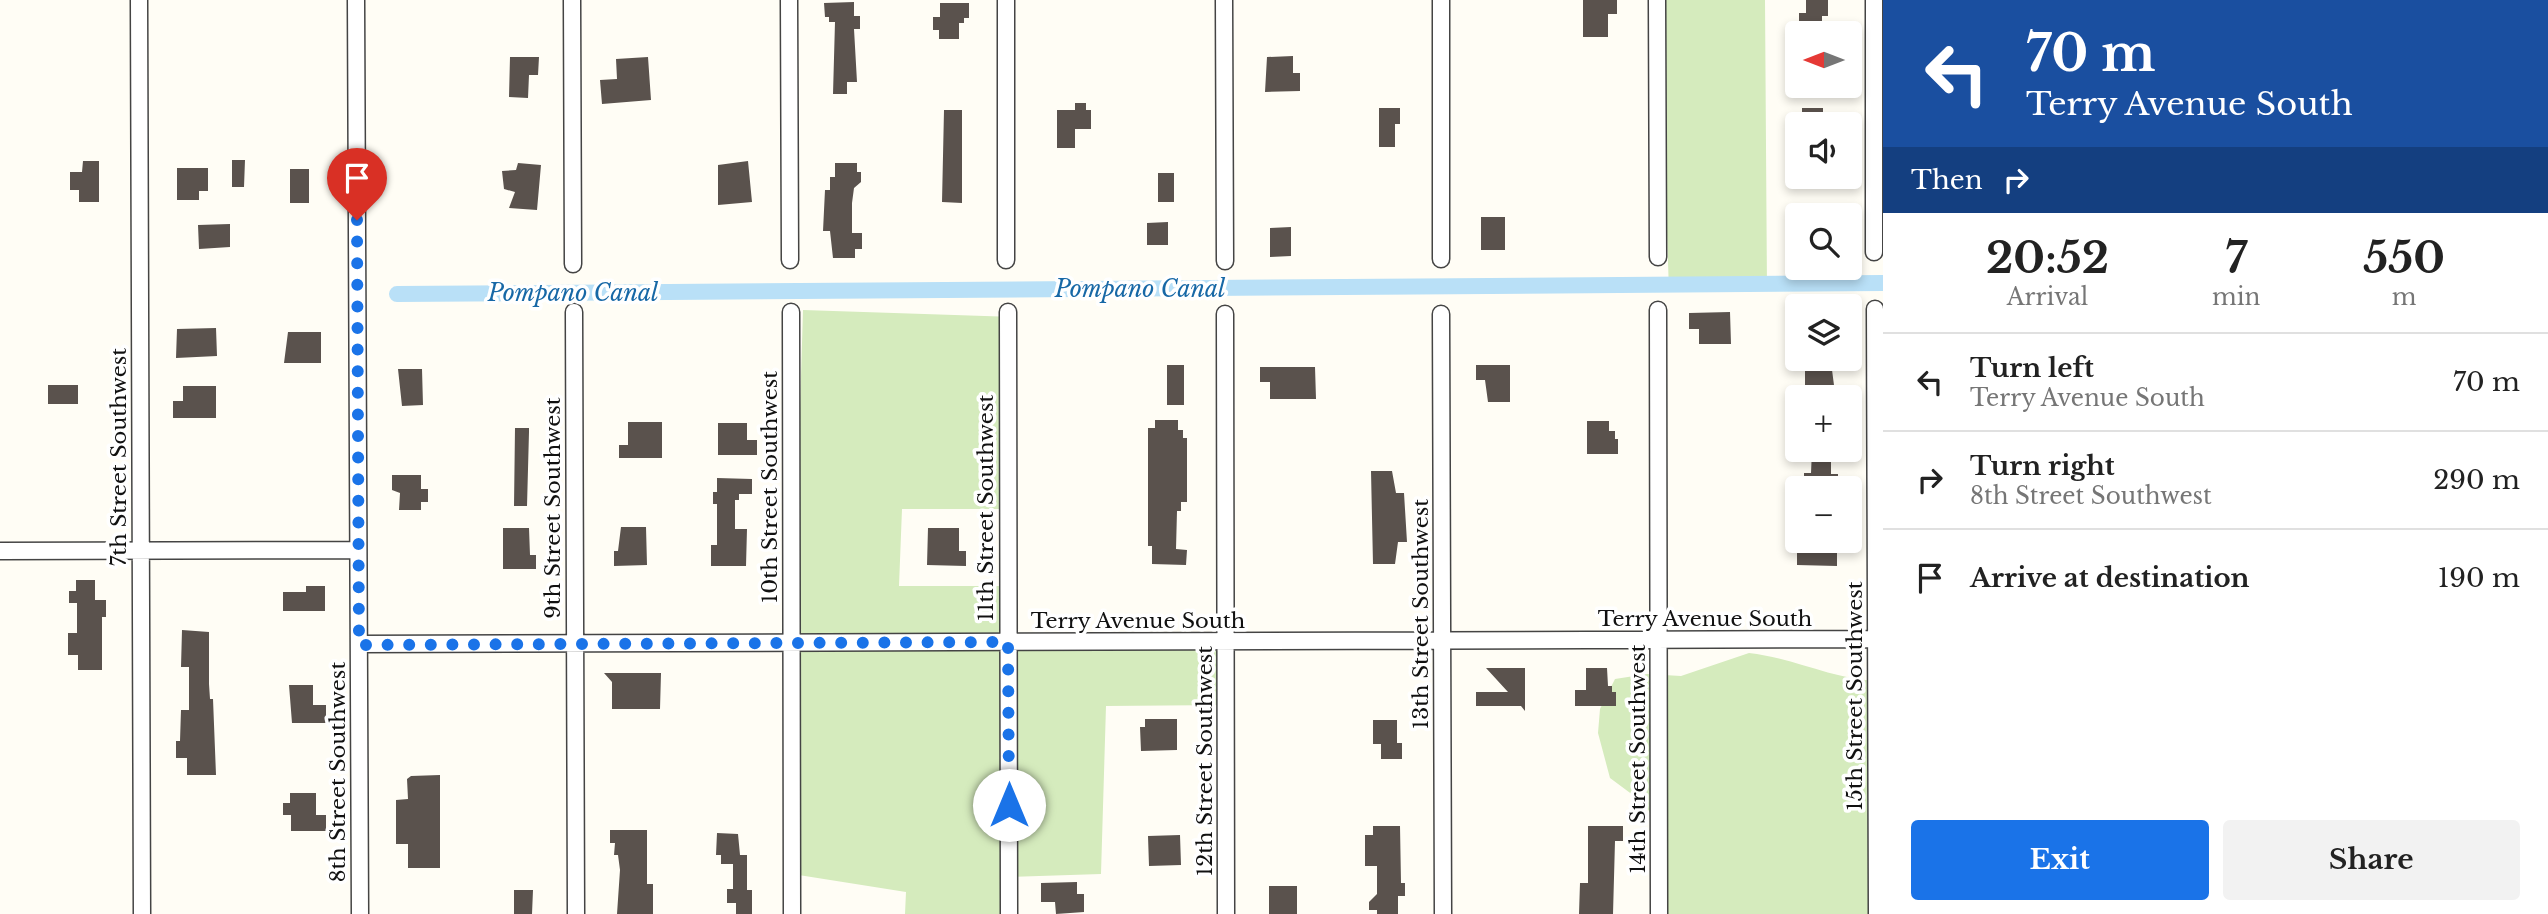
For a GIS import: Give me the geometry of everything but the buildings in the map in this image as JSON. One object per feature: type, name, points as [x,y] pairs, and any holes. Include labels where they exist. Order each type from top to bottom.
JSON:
[{"type":"street","name":"7th Street Southwest","points":[[139,0],[142,914]]},
{"type":"street","name":"8th Street Southwest","points":[[356,0],[360,914]]},
{"type":"street","points":[[572,0],[573,264]]},
{"type":"street","points":[[789,0],[790,260]]},
{"type":"street","points":[[1006,0],[1006,260]]},
{"type":"street","points":[[1224,0],[1225,261]]},
{"type":"street","points":[[1441,0],[1441,259]]},
{"type":"street","points":[[1657,0],[1658,257]]},
{"type":"street","points":[[1874,0],[1874,253]]},
{"type":"street","name":"15th Street Southwest","points":[[1875,309],[1877,914]]},
{"type":"street","name":"14th Street Southwest","points":[[1658,310],[1659,914]]},
{"type":"street","name":"9th Street Southwest","points":[[574,312],[576,914]]},
{"type":"street","name":"10th Street Southwest","points":[[791,312],[792,914]]},
{"type":"street","name":"11th Street Southwest","points":[[1008,312],[1009,914]]},
{"type":"street","name":"12th Street Southwest","points":[[1226,314],[1226,914]]},
{"type":"street","name":"13th Street Southwest","points":[[1441,314],[1443,914]]},
{"type":"street","points":[[0,551],[358,550]]},
{"type":"street","name":"Terry Avenue South","points":[[359,645],[1876,639]]},
{"type":"green space","points":[[1659,0],[1765,0],[1767,290],[1669,291]]},
{"type":"green space","points":[[803,310],[1015,317],[1010,509],[902,509],[899,586],[1005,586],[1005,642],[1231,642],[1225,705],[1106,706],[1101,874],[1012,877],[1012,914],[905,914],[906,892],[786,873]]},
{"type":"green space","points":[[1749,653],[1782,659],[1846,677],[1878,681],[1883,914],[1664,914],[1661,833],[1645,804],[1610,778],[1598,733],[1600,709],[1615,679],[1647,674],[1681,676]]},
{"type":"waterway","name":"Pompano Canal","points":[[397,294],[1883,283]]},
{"type":"route","points":[[357,220],[359,645],[1008,642],[1009,805]]}]
